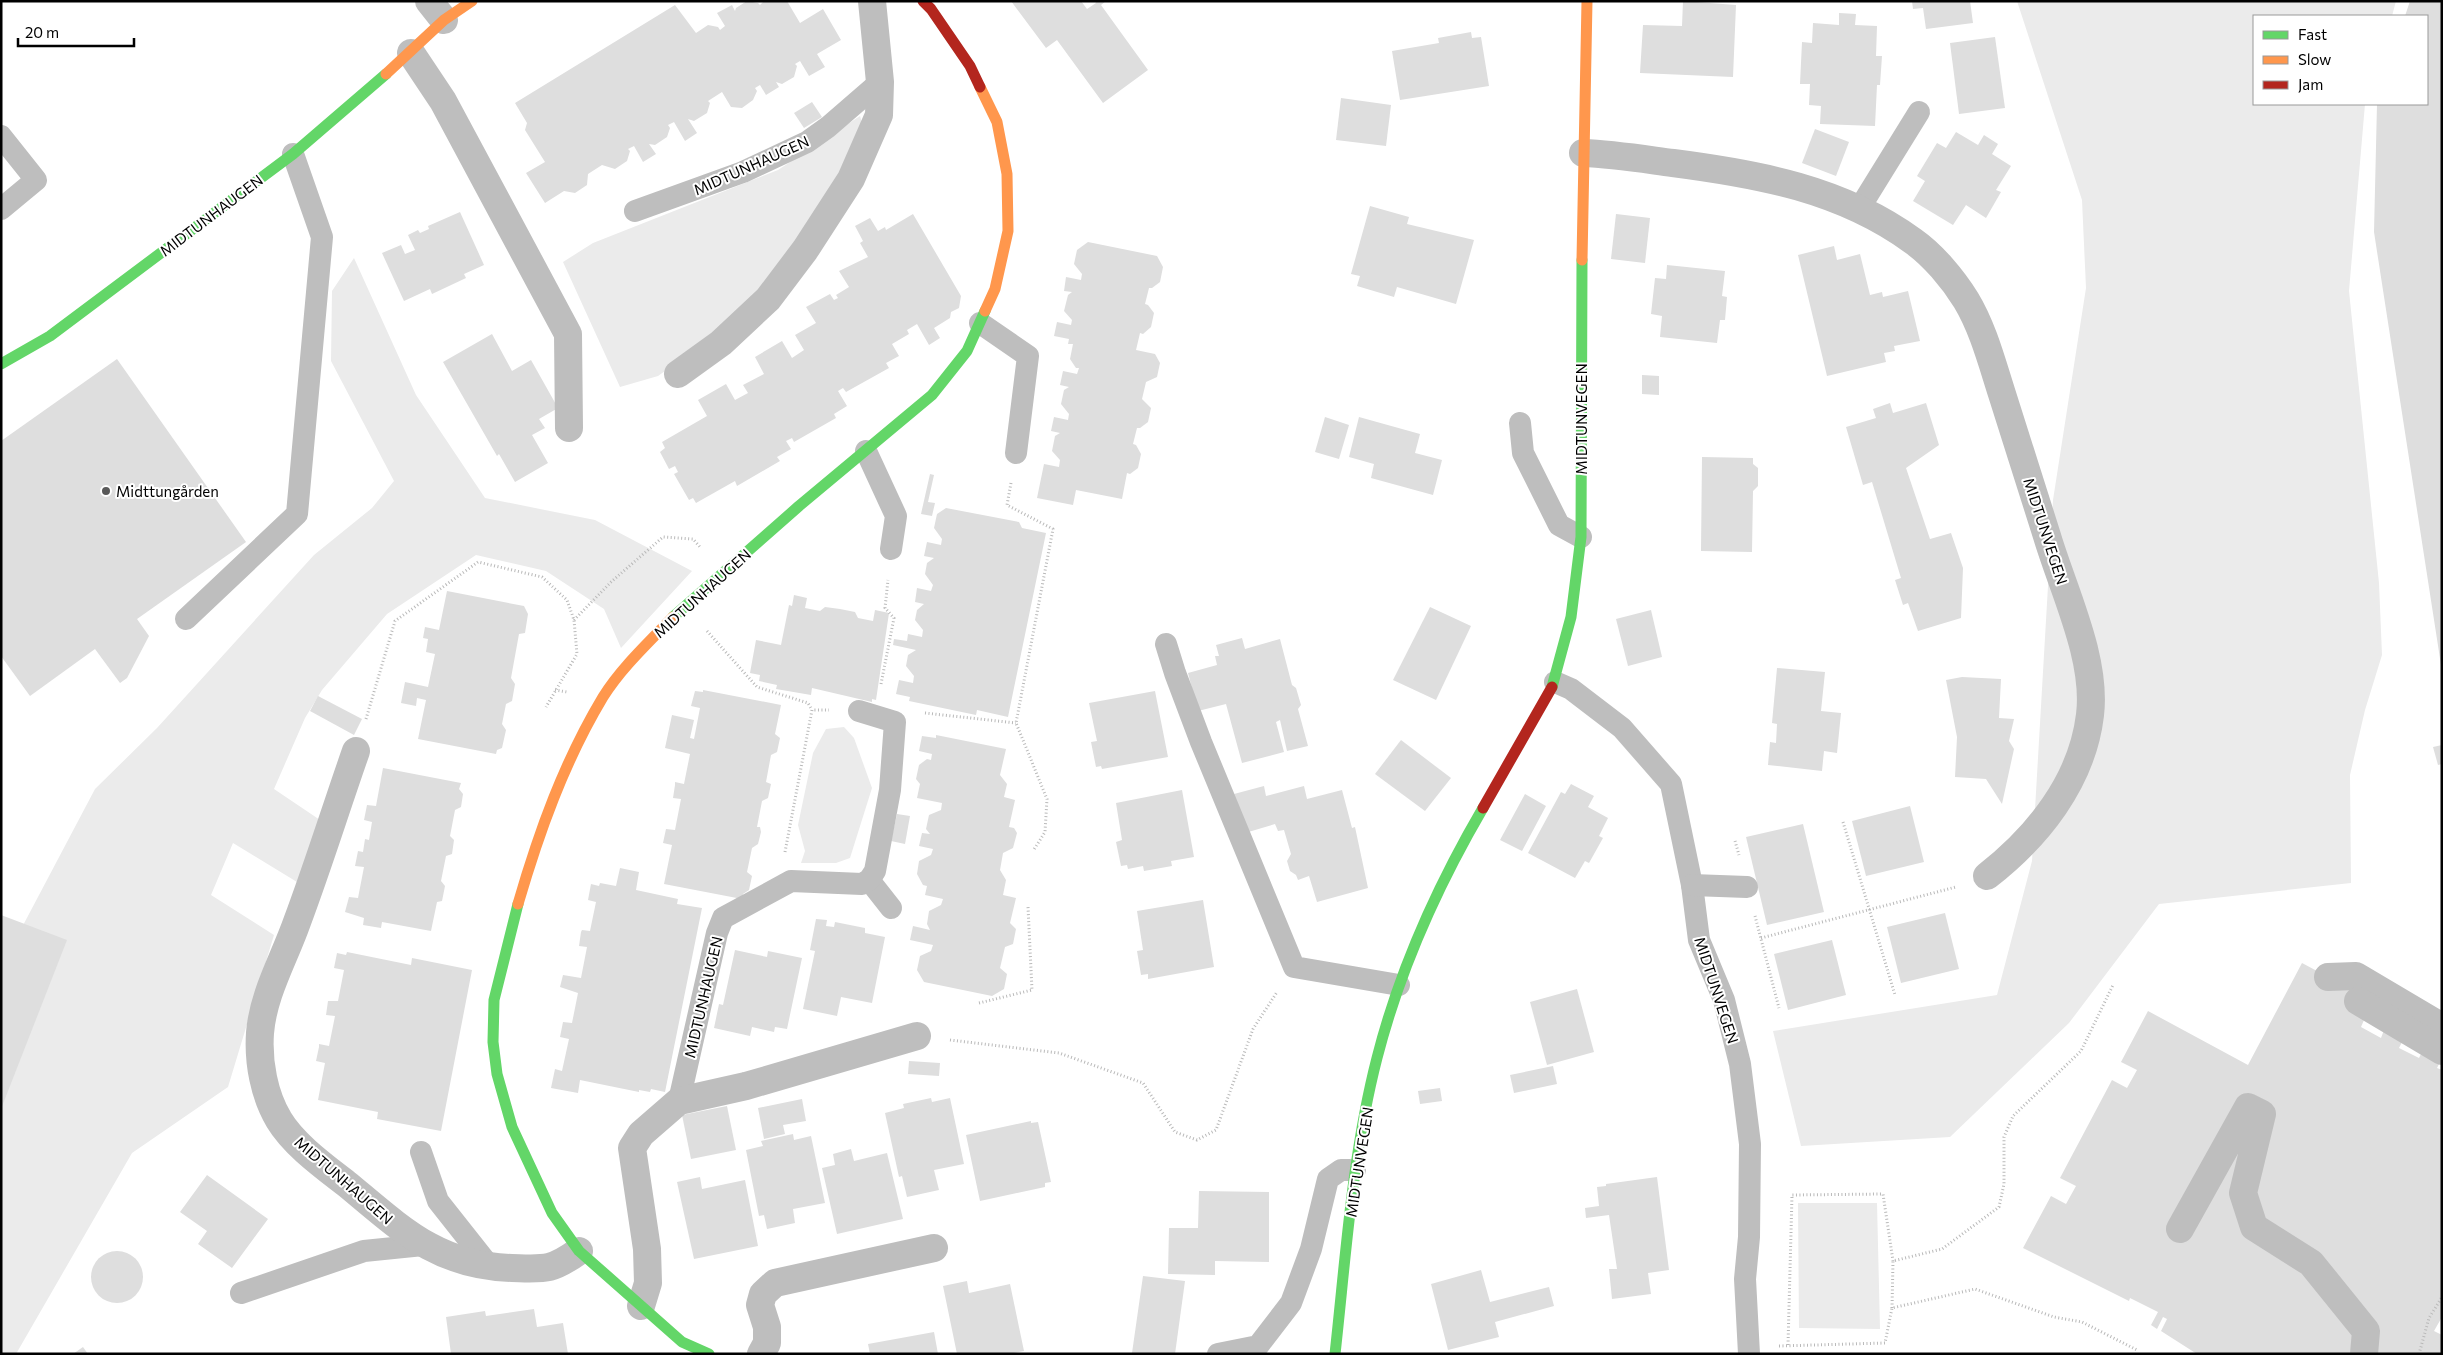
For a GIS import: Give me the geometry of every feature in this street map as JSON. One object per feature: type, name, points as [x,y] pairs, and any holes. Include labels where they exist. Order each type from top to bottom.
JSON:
[{"type":"street","name":"MIDTUNHAUGEN","points":[[1,364],[50,336],[293,154],[411,53],[436,11],[472,1]]},
{"type":"street","points":[[678,374],[721,343],[768,299],[805,250],[851,179],[879,115],[880,82],[872,1]]},
{"type":"street","name":"MIDTUNHAUGEN","points":[[709,1354],[681,1348],[640,1306],[579,1251],[552,1213],[512,1127],[497,1074],[493,1042],[494,1000],[514,917],[539,833],[569,761],[604,696],[643,648],[683,607],[932,395],[967,351],[995,289],[1008,231],[1007,174],[997,122],[970,66],[931,9],[923,1]]},
{"type":"street","name":"MIDTUNVEGEN","points":[[1335,1354],[1355,1170],[1377,1059],[1399,985],[1436,900],[1479,814],[1555,682],[1571,617],[1581,537],[1587,1]]},
{"type":"street","points":[[411,53],[443,101],[568,334],[569,428]]},
{"type":"street","name":"MIDTUNVEGEN","points":[[1584,153],[1723,170],[1788,182],[1859,209],[1914,241],[1940,266],[1966,300],[1990,357],[2058,573],[2077,622],[2088,669],[2091,714],[2076,765],[2054,810],[2014,855],[1986,876]]},
{"type":"street","name":"MIDTUNHAUGEN","points":[[356,751],[300,915],[273,978],[260,1033],[263,1083],[279,1121],[310,1155],[423,1245],[457,1260],[491,1268],[541,1269],[559,1266],[579,1251]]},
{"type":"street","points":[[2328,977],[2356,976],[2442,1027]]},
{"type":"street","points":[[2358,1001],[2442,1051]]},
{"type":"street","points":[[640,1306],[648,1283],[648,1249],[632,1148],[641,1134],[679,1101],[746,1086],[917,1036]]},
{"type":"street","points":[[2180,1229],[2248,1107],[2262,1114],[2243,1193],[2254,1228],[2311,1263],[2366,1331],[2364,1354]]},
{"type":"street","points":[[761,1354],[767,1343],[767,1327],[760,1305],[763,1294],[775,1283],[934,1248]]},
{"type":"lane","name":"MIDTUNHAUGEN","points":[[635,211],[743,172],[807,142],[828,128],[880,82]]},
{"type":"lane","points":[[1859,209],[1919,112]]},
{"type":"lane","points":[[1,136],[36,180],[1,209]]},
{"type":"lane","points":[[186,619],[297,514],[322,237],[293,154]]},
{"type":"lane","points":[[980,323],[1028,356],[1016,453]]},
{"type":"lane","points":[[1520,423],[1523,453],[1559,525],[1581,537]]},
{"type":"lane","points":[[866,451],[896,516],[890,549]]},
{"type":"lane","points":[[1166,644],[1201,742],[1294,967],[1399,985]]},
{"type":"lane","name":"MIDTUNVEGEN","points":[[1555,682],[1571,689],[1622,728],[1670,784],[1692,885],[1699,940],[1724,1000],[1740,1064],[1750,1144],[1749,1237],[1745,1279],[1749,1350]]},
{"type":"lane","points":[[791,881],[862,884],[869,880],[875,871],[890,790],[876,716]]},
{"type":"lane","points":[[869,880],[891,908]]},
{"type":"lane","name":"MIDTUNHAUGEN","points":[[679,1101],[717,933],[723,918],[791,881]]},
{"type":"lane","points":[[1692,885],[1747,887]]},
{"type":"lane","points":[[421,1152],[438,1201],[491,1268]]},
{"type":"lane","points":[[1218,1354],[1258,1346],[1291,1303],[1311,1249],[1328,1179],[1341,1170],[1355,1170]]},
{"type":"lane","points":[[241,1292],[364,1252],[423,1245]]},
{"type":"path","points":[[1016,453],[1007,504],[1053,529],[1016,723],[1047,799],[1046,832],[1033,851]]},
{"type":"path","points":[[574,620],[612,582],[663,537],[693,539],[724,572]]},
{"type":"path","points":[[876,716],[894,618],[885,608],[890,549]]},
{"type":"path","points":[[356,751],[395,621],[478,562],[542,577],[567,600],[574,620],[577,654],[546,707]]},
{"type":"path","points":[[683,607],[757,687],[808,703],[812,710],[784,856],[791,881]]},
{"type":"path","points":[[812,710],[876,716],[921,713],[1016,723]]},
{"type":"path","points":[[1843,822],[1895,995]]},
{"type":"path","points":[[1735,841],[1779,1008]]},
{"type":"path","points":[[1761,938],[1956,887],[1986,876]]},
{"type":"path","points":[[979,1003],[1032,990],[1028,907]]},
{"type":"path","points":[[917,1036],[1059,1054],[1143,1082],[1175,1132],[1197,1140],[1216,1130],[1253,1029],[1294,967]]},
{"type":"path","points":[[1892,1261],[1942,1249],[1999,1207],[2004,1184],[2004,1137],[2014,1116],[2081,1051],[2113,986]]},
{"type":"path","points":[[1749,1350],[1788,1345],[1885,1343],[1892,1308],[1892,1261],[1883,1194],[1792,1195],[1788,1345]]},
{"type":"path","points":[[1892,1308],[1975,1288],[2054,1317],[2082,1322],[2136,1350]]},
{"type":"path","points":[[2419,1354],[2429,1318],[2442,1297]]},
{"type":"shaded area","points":[[2017,1],[2396,1],[2392,15],[2253,15],[2253,105],[2365,105],[2349,291],[2379,583],[2382,655],[2365,710],[2350,775],[2351,883],[2159,904],[2069,1023],[1950,1137],[1801,1146],[1773,1031],[1997,995],[2032,861],[2053,500],[2086,288],[2082,200]]},
{"type":"shaded area","points":[[860,116],[864,130],[830,195],[768,283],[720,332],[658,376],[620,387],[563,262],[593,243],[778,170]]},
{"type":"shaded area","points":[[354,258],[416,395],[485,498],[595,520],[692,571],[621,648],[604,609],[546,571],[476,555],[387,614],[322,690],[305,718],[274,789],[323,822],[297,882],[233,843],[211,895],[274,935],[228,1087],[132,1153],[16,1354],[1,1354],[1,967],[95,789],[157,728],[314,555],[372,508],[394,481],[331,361],[332,291]]},
{"type":"shaded area","points":[[844,727],[854,738],[872,788],[850,858],[836,863],[801,863],[805,851],[798,825],[813,753],[826,729]]},
{"type":"shaded area","points":[[1798,1203],[1877,1203],[1880,1329],[1799,1328]]},
{"type":"building","points":[[747,1],[760,5],[764,1],[787,1],[800,23],[823,9],[841,40],[817,54],[825,67],[809,76],[800,61],[795,64],[797,66],[794,77],[782,84],[776,82],[779,87],[766,95],[760,85],[755,88],[757,91],[753,100],[742,108],[731,107],[722,92],[708,101],[710,103],[707,113],[694,121],[688,119],[697,133],[685,141],[674,122],[668,125],[670,128],[667,137],[655,145],[649,144],[656,154],[643,162],[634,146],[628,149],[630,151],[627,161],[615,169],[602,165],[588,174],[587,185],[575,193],[564,191],[545,203],[526,173],[545,162],[525,130],[527,123],[515,103],[675,5],[696,33],[708,25],[718,27],[720,30],[725,26],[717,13],[732,5],[735,11],[736,8]]},
{"type":"building","points":[[1011,1],[1081,1],[1087,9],[1096,3],[1095,1],[1106,1],[1101,5],[1148,70],[1103,103],[1057,40],[1046,48]]},
{"type":"building","points":[[1683,1],[1736,5],[1733,77],[1640,73],[1643,25],[1682,26]]},
{"type":"building","points":[[1912,1],[1970,1],[1973,23],[1926,29],[1923,8],[1913,9]]},
{"type":"building","points":[[2410,1],[2442,1],[2441,665],[2374,232],[2377,105],[2428,105],[2428,15],[2405,15]]},
{"type":"building","points":[[1839,13],[1856,14],[1855,25],[1877,26],[1876,56],[1882,56],[1880,85],[1877,85],[1875,126],[1820,124],[1821,106],[1809,105],[1810,84],[1800,84],[1802,42],[1812,43],[1813,23],[1839,25]]},
{"type":"building","points":[[1471,32],[1472,38],[1481,37],[1489,86],[1400,100],[1392,51],[1439,43],[1438,38]]},
{"type":"building","points":[[1995,37],[2005,108],[1959,114],[1950,43]]},
{"type":"building","points":[[1341,98],[1391,105],[1386,146],[1336,140]]},
{"type":"building","points":[[812,102],[822,117],[804,128],[794,113]]},
{"type":"building","points":[[1815,129],[1849,142],[1836,176],[1802,163]]},
{"type":"building","points":[[1956,132],[1978,145],[1984,135],[1998,144],[1992,154],[2011,166],[1996,190],[2001,192],[1986,218],[1966,205],[1953,225],[1913,201],[1925,181],[1917,176],[1937,143],[1946,148]]},
{"type":"building","points":[[1370,206],[1409,217],[1407,224],[1474,240],[1456,304],[1397,287],[1394,297],[1357,286],[1360,276],[1351,274]]},
{"type":"building","points":[[460,212],[484,265],[464,274],[466,278],[432,294],[430,289],[404,301],[382,253],[401,245],[405,254],[415,250],[408,235],[418,230],[420,233],[429,229],[428,226]]},
{"type":"building","points":[[913,214],[961,296],[959,308],[951,312],[950,318],[934,328],[940,338],[929,345],[917,324],[907,330],[909,334],[892,344],[899,356],[886,363],[889,368],[846,392],[843,388],[838,391],[847,406],[834,414],[836,418],[794,442],[792,438],[786,441],[791,449],[777,457],[780,461],[737,486],[735,481],[696,503],[693,498],[689,500],[674,474],[678,472],[675,466],[669,469],[660,452],[665,448],[662,442],[707,416],[698,400],[726,384],[735,400],[748,393],[743,385],[764,374],[755,357],[782,341],[792,358],[804,350],[795,335],[816,323],[806,307],[830,294],[834,300],[838,298],[836,295],[849,287],[839,271],[868,257],[860,243],[863,241],[855,226],[870,218],[878,231],[885,227],[886,230]]},
{"type":"building","points":[[1616,214],[1650,218],[1645,263],[1611,259]]},
{"type":"building","points":[[1088,242],[1157,256],[1163,267],[1160,282],[1149,288],[1145,304],[1154,313],[1151,327],[1143,334],[1140,333],[1136,350],[1155,354],[1160,363],[1157,377],[1146,382],[1142,399],[1151,408],[1148,422],[1137,428],[1133,444],[1136,445],[1141,454],[1138,468],[1130,474],[1127,473],[1122,499],[1076,490],[1073,505],[1037,498],[1044,464],[1059,467],[1060,460],[1052,451],[1055,436],[1060,433],[1051,431],[1054,417],[1068,420],[1069,414],[1061,404],[1064,390],[1069,387],[1060,385],[1063,371],[1077,374],[1079,368],[1076,368],[1070,359],[1073,344],[1068,344],[1069,339],[1054,336],[1057,322],[1071,325],[1072,320],[1064,311],[1068,295],[1072,292],[1064,291],[1066,277],[1081,280],[1082,274],[1074,264],[1077,250]]},
{"type":"building","points":[[1834,246],[1837,260],[1860,254],[1870,295],[1882,292],[1883,297],[1908,291],[1920,341],[1894,346],[1895,351],[1884,353],[1886,362],[1827,376],[1798,255]]},
{"type":"building","points":[[1667,265],[1725,271],[1722,296],[1727,297],[1725,320],[1720,320],[1717,343],[1660,337],[1662,316],[1651,314],[1655,278],[1666,279]]},
{"type":"building","points":[[492,334],[512,371],[531,360],[558,408],[539,419],[545,428],[532,435],[548,463],[515,482],[499,454],[497,456],[443,362]]},
{"type":"building","name":"Midttungården","points":[[117,359],[246,542],[137,619],[149,636],[127,678],[120,683],[95,649],[30,696],[1,656],[1,441]]},
{"type":"building","points":[[1642,375],[1659,376],[1659,395],[1642,394]]},
{"type":"building","points":[[1890,403],[1893,413],[1926,403],[1939,445],[1906,468],[1930,539],[1951,533],[1963,568],[1961,618],[1918,631],[1908,603],[1903,605],[1895,580],[1901,578],[1872,482],[1863,485],[1846,427],[1876,418],[1873,409]]},
{"type":"building","points":[[1325,417],[1349,425],[1339,459],[1315,452]]},
{"type":"building","points":[[1359,417],[1420,434],[1415,453],[1442,460],[1433,495],[1371,478],[1374,464],[1349,457]]},
{"type":"building","points":[[1702,457],[1753,458],[1753,464],[1758,468],[1758,486],[1753,491],[1752,552],[1701,551]]},
{"type":"building","points":[[930,474],[934,475],[928,502],[935,503],[932,516],[921,514]]},
{"type":"building","points":[[946,508],[1019,522],[1022,528],[1046,533],[1008,717],[977,710],[976,715],[909,701],[910,697],[896,694],[899,680],[913,683],[914,676],[906,666],[908,655],[916,650],[893,645],[894,639],[907,641],[908,634],[922,637],[923,630],[915,620],[917,610],[924,604],[915,602],[917,588],[931,591],[933,585],[925,574],[927,563],[934,558],[924,556],[927,542],[941,545],[942,539],[934,528],[937,514]]},
{"type":"building","points":[[447,591],[524,606],[528,614],[525,633],[519,634],[511,678],[515,684],[512,701],[506,704],[502,724],[506,730],[502,748],[497,750],[496,754],[418,739],[426,700],[417,698],[416,706],[401,703],[405,682],[428,687],[435,654],[426,652],[428,639],[423,638],[425,627],[439,630]]},
{"type":"building","points":[[794,595],[807,598],[805,608],[820,611],[825,607],[840,609],[855,612],[858,618],[873,621],[875,610],[889,613],[876,700],[872,699],[872,702],[812,688],[811,695],[776,689],[777,685],[759,681],[760,675],[750,673],[756,640],[781,645],[789,605],[792,606]]},
{"type":"building","points":[[1430,607],[1471,626],[1436,700],[1393,680]]},
{"type":"building","points":[[1651,610],[1662,657],[1628,666],[1616,619]]},
{"type":"building","points":[[1242,638],[1245,649],[1280,639],[1292,685],[1296,688],[1301,705],[1298,709],[1308,746],[1287,751],[1280,720],[1276,722],[1284,752],[1242,763],[1226,704],[1198,711],[1188,673],[1217,665],[1215,656],[1219,656],[1216,645]]},
{"type":"building","points":[[1777,668],[1825,672],[1821,711],[1841,713],[1837,753],[1824,751],[1822,771],[1768,765],[1770,742],[1776,743],[1777,724],[1772,723]]},
{"type":"building","points":[[1962,677],[2001,679],[1999,718],[2014,719],[2009,741],[2014,749],[2002,804],[1986,779],[1955,777],[1957,737],[1946,680]]},
{"type":"building","points":[[703,690],[781,705],[775,734],[780,738],[777,752],[771,755],[766,782],[771,784],[768,798],[762,801],[757,827],[760,827],[761,832],[758,844],[752,848],[747,872],[752,876],[749,890],[743,894],[742,899],[664,884],[672,845],[663,843],[666,829],[675,830],[681,799],[673,798],[675,782],[684,784],[690,754],[665,748],[672,715],[694,720],[690,738],[694,739],[700,708],[691,706],[695,691],[703,692]]},
{"type":"building","points":[[1155,691],[1168,757],[1102,769],[1101,766],[1096,767],[1091,742],[1097,741],[1089,703]]},
{"type":"building","points":[[318,696],[362,719],[354,735],[310,711]]},
{"type":"building","points":[[936,735],[1006,749],[1000,775],[1007,784],[1004,797],[1015,800],[1009,827],[1014,828],[1017,833],[1013,848],[1003,853],[1000,870],[1006,880],[1003,895],[1016,898],[1010,923],[1016,929],[1013,944],[1005,947],[1000,968],[1007,974],[1004,989],[992,996],[924,982],[917,970],[920,956],[931,951],[933,945],[910,940],[913,926],[930,930],[927,924],[929,911],[941,905],[943,899],[925,895],[927,886],[923,885],[917,874],[919,861],[931,855],[933,849],[919,846],[922,833],[930,834],[926,829],[929,815],[941,810],[942,803],[917,798],[920,784],[916,779],[919,765],[927,759],[931,760],[932,754],[919,751],[922,736],[936,738]]},
{"type":"building","points":[[1401,740],[1451,778],[1425,811],[1375,774]]},
{"type":"building","points":[[2442,745],[2442,764],[2438,765],[2433,747]]},
{"type":"building","points":[[383,768],[461,783],[459,789],[463,794],[461,807],[455,810],[450,836],[454,840],[452,854],[446,856],[441,881],[445,886],[442,901],[437,902],[431,931],[382,922],[381,928],[363,925],[364,918],[345,912],[349,897],[358,898],[364,867],[355,866],[358,851],[363,852],[365,839],[369,840],[372,822],[364,820],[367,805],[376,806]]},
{"type":"building","points":[[1571,784],[1594,796],[1588,807],[1608,818],[1599,836],[1603,838],[1589,863],[1585,861],[1575,878],[1528,853],[1561,792],[1565,794]]},
{"type":"building","points":[[1264,786],[1266,796],[1304,786],[1307,799],[1342,790],[1352,828],[1355,827],[1368,888],[1317,902],[1309,876],[1298,880],[1296,875],[1290,871],[1287,861],[1291,854],[1284,830],[1278,831],[1275,824],[1245,833],[1234,794]]},
{"type":"building","points":[[1182,790],[1194,857],[1171,861],[1172,866],[1144,871],[1143,866],[1128,869],[1127,865],[1121,866],[1116,842],[1122,840],[1116,803]]},
{"type":"building","points":[[1525,794],[1546,806],[1522,851],[1500,840]]},
{"type":"building","points":[[1910,806],[1924,862],[1866,876],[1852,821]]},
{"type":"building","points":[[897,814],[910,816],[905,844],[891,841]]},
{"type":"building","points":[[1803,824],[1824,912],[1767,925],[1746,837]]},
{"type":"building","points":[[620,868],[639,872],[636,890],[678,899],[677,904],[702,908],[665,1092],[651,1089],[650,1092],[639,1090],[639,1092],[580,1080],[578,1093],[551,1088],[555,1069],[562,1071],[569,1039],[560,1037],[563,1022],[572,1023],[578,993],[560,987],[563,975],[581,978],[587,947],[579,946],[581,932],[582,930],[590,931],[596,902],[588,900],[591,884],[599,886],[600,883],[616,886]]},
{"type":"building","points":[[1203,900],[1214,967],[1148,979],[1148,974],[1141,975],[1137,951],[1143,950],[1137,911]]},
{"type":"building","points":[[1945,913],[1959,969],[1901,983],[1887,927]]},
{"type":"building","points":[[1,915],[67,940],[1,1109]]},
{"type":"building","points":[[816,919],[827,920],[826,926],[834,927],[835,922],[865,928],[865,933],[885,937],[872,1003],[841,997],[837,1016],[803,1009],[815,951],[810,950]]},
{"type":"building","points":[[1832,940],[1846,995],[1788,1010],[1774,954]]},
{"type":"building","points":[[735,950],[767,957],[768,951],[802,958],[787,1029],[775,1027],[774,1032],[752,1027],[750,1036],[714,1028],[719,1004],[723,1005]]},
{"type":"building","points":[[347,952],[411,965],[412,958],[472,970],[441,1131],[377,1119],[378,1112],[318,1100],[325,1063],[316,1061],[319,1044],[329,1046],[335,1016],[326,1015],[328,1001],[338,1001],[344,970],[334,968],[337,953],[346,955]]},
{"type":"building","points":[[2302,963],[2362,995],[2364,1020],[2361,1027],[2381,1038],[2384,1030],[2403,1040],[2399,1048],[2419,1058],[2423,1050],[2441,1060],[2437,1068],[2442,1070],[2442,1317],[2434,1331],[2442,1335],[2442,1354],[2197,1354],[2161,1331],[2167,1319],[2163,1317],[2157,1329],[2151,1325],[2158,1312],[2130,1298],[2129,1301],[2023,1248],[2051,1196],[2066,1204],[2076,1186],[2060,1178],[2112,1080],[2127,1088],[2137,1070],[2121,1062],[2148,1011],[2248,1065]]},
{"type":"building","points":[[1577,989],[1594,1052],[1547,1065],[1530,1002]]},
{"type":"building","points":[[909,1061],[940,1063],[939,1076],[908,1074]]},
{"type":"building","points":[[1553,1066],[1557,1084],[1514,1093],[1510,1075]]},
{"type":"building","points":[[1440,1088],[1442,1101],[1420,1104],[1418,1091]]},
{"type":"building","points":[[931,1098],[932,1102],[950,1098],[964,1164],[934,1170],[939,1190],[907,1197],[902,1176],[899,1177],[885,1113],[904,1108],[903,1104]]},
{"type":"building","points":[[802,1099],[806,1121],[783,1125],[785,1134],[764,1139],[758,1108]]},
{"type":"building","points":[[727,1106],[736,1150],[691,1159],[682,1115]]},
{"type":"building","points":[[1031,1121],[1031,1123],[1038,1122],[1051,1182],[1045,1183],[1045,1187],[980,1201],[966,1135]]},
{"type":"building","points":[[793,1134],[794,1140],[811,1136],[825,1203],[793,1209],[795,1223],[767,1229],[764,1215],[759,1216],[746,1150],[763,1146],[761,1141]]},
{"type":"building","points":[[851,1149],[854,1161],[887,1153],[903,1219],[837,1234],[822,1168],[835,1165],[833,1154]]},
{"type":"building","points":[[207,1175],[268,1219],[232,1268],[198,1244],[207,1231],[180,1212]]},
{"type":"building","points":[[700,1177],[702,1189],[745,1180],[758,1246],[694,1259],[677,1182]]},
{"type":"building","points":[[1657,1177],[1669,1270],[1648,1273],[1651,1294],[1612,1299],[1609,1269],[1617,1269],[1609,1215],[1586,1218],[1585,1208],[1599,1206],[1597,1187]]},
{"type":"building","points":[[1199,1191],[1269,1192],[1269,1262],[1215,1261],[1215,1275],[1168,1274],[1169,1228],[1198,1228]]},
{"type":"building","points":[[112,1251],[122,1251],[131,1255],[139,1263],[143,1277],[139,1291],[131,1299],[122,1303],[112,1303],[103,1299],[95,1291],[91,1282],[91,1272],[95,1263],[103,1255]]},
{"type":"building","points":[[1481,1270],[1490,1302],[1549,1287],[1554,1306],[1495,1322],[1499,1337],[1448,1350],[1431,1284]]},
{"type":"building","points":[[1143,1276],[1185,1281],[1175,1354],[1132,1353]]},
{"type":"building","points":[[967,1281],[969,1293],[1010,1284],[1024,1351],[1008,1354],[957,1354],[943,1286]]},
{"type":"building","points":[[534,1309],[537,1327],[563,1323],[568,1354],[451,1354],[446,1317],[485,1311],[486,1316]]},
{"type":"building","points":[[934,1332],[938,1354],[870,1354],[868,1344]]},
{"type":"building","points":[[83,1347],[88,1354],[73,1354]]},
{"type":"traffic: fast","points":[[1,364],[50,336],[293,154],[386,74]]},
{"type":"traffic: fast","points":[[1552,687],[1571,617],[1581,537],[1582,260]]},
{"type":"traffic: fast","points":[[673,617],[799,506],[932,395],[967,351],[985,311]]},
{"type":"traffic: fast","points":[[1335,1354],[1361,1131],[1377,1058],[1397,993],[1421,930],[1435,898],[1483,808]]},
{"type":"traffic: fast","points":[[518,904],[494,1000],[493,1042],[497,1074],[512,1127],[552,1213],[579,1251],[682,1342],[709,1354]]},
{"type":"traffic: slow","points":[[386,74],[444,20],[472,1]]},
{"type":"traffic: slow","points":[[1582,260],[1587,1]]},
{"type":"traffic: slow","points":[[980,87],[997,122],[1007,174],[1008,231],[995,289],[985,311]]},
{"type":"traffic: slow","points":[[518,904],[554,798],[589,722],[610,686],[673,617]]},
{"type":"traffic: jam","points":[[923,1],[931,9],[970,66],[980,87]]},
{"type":"traffic: jam","points":[[1483,808],[1552,687]]},
{"type":"place","name":"Midttungården","points":[[106,491]]}]
